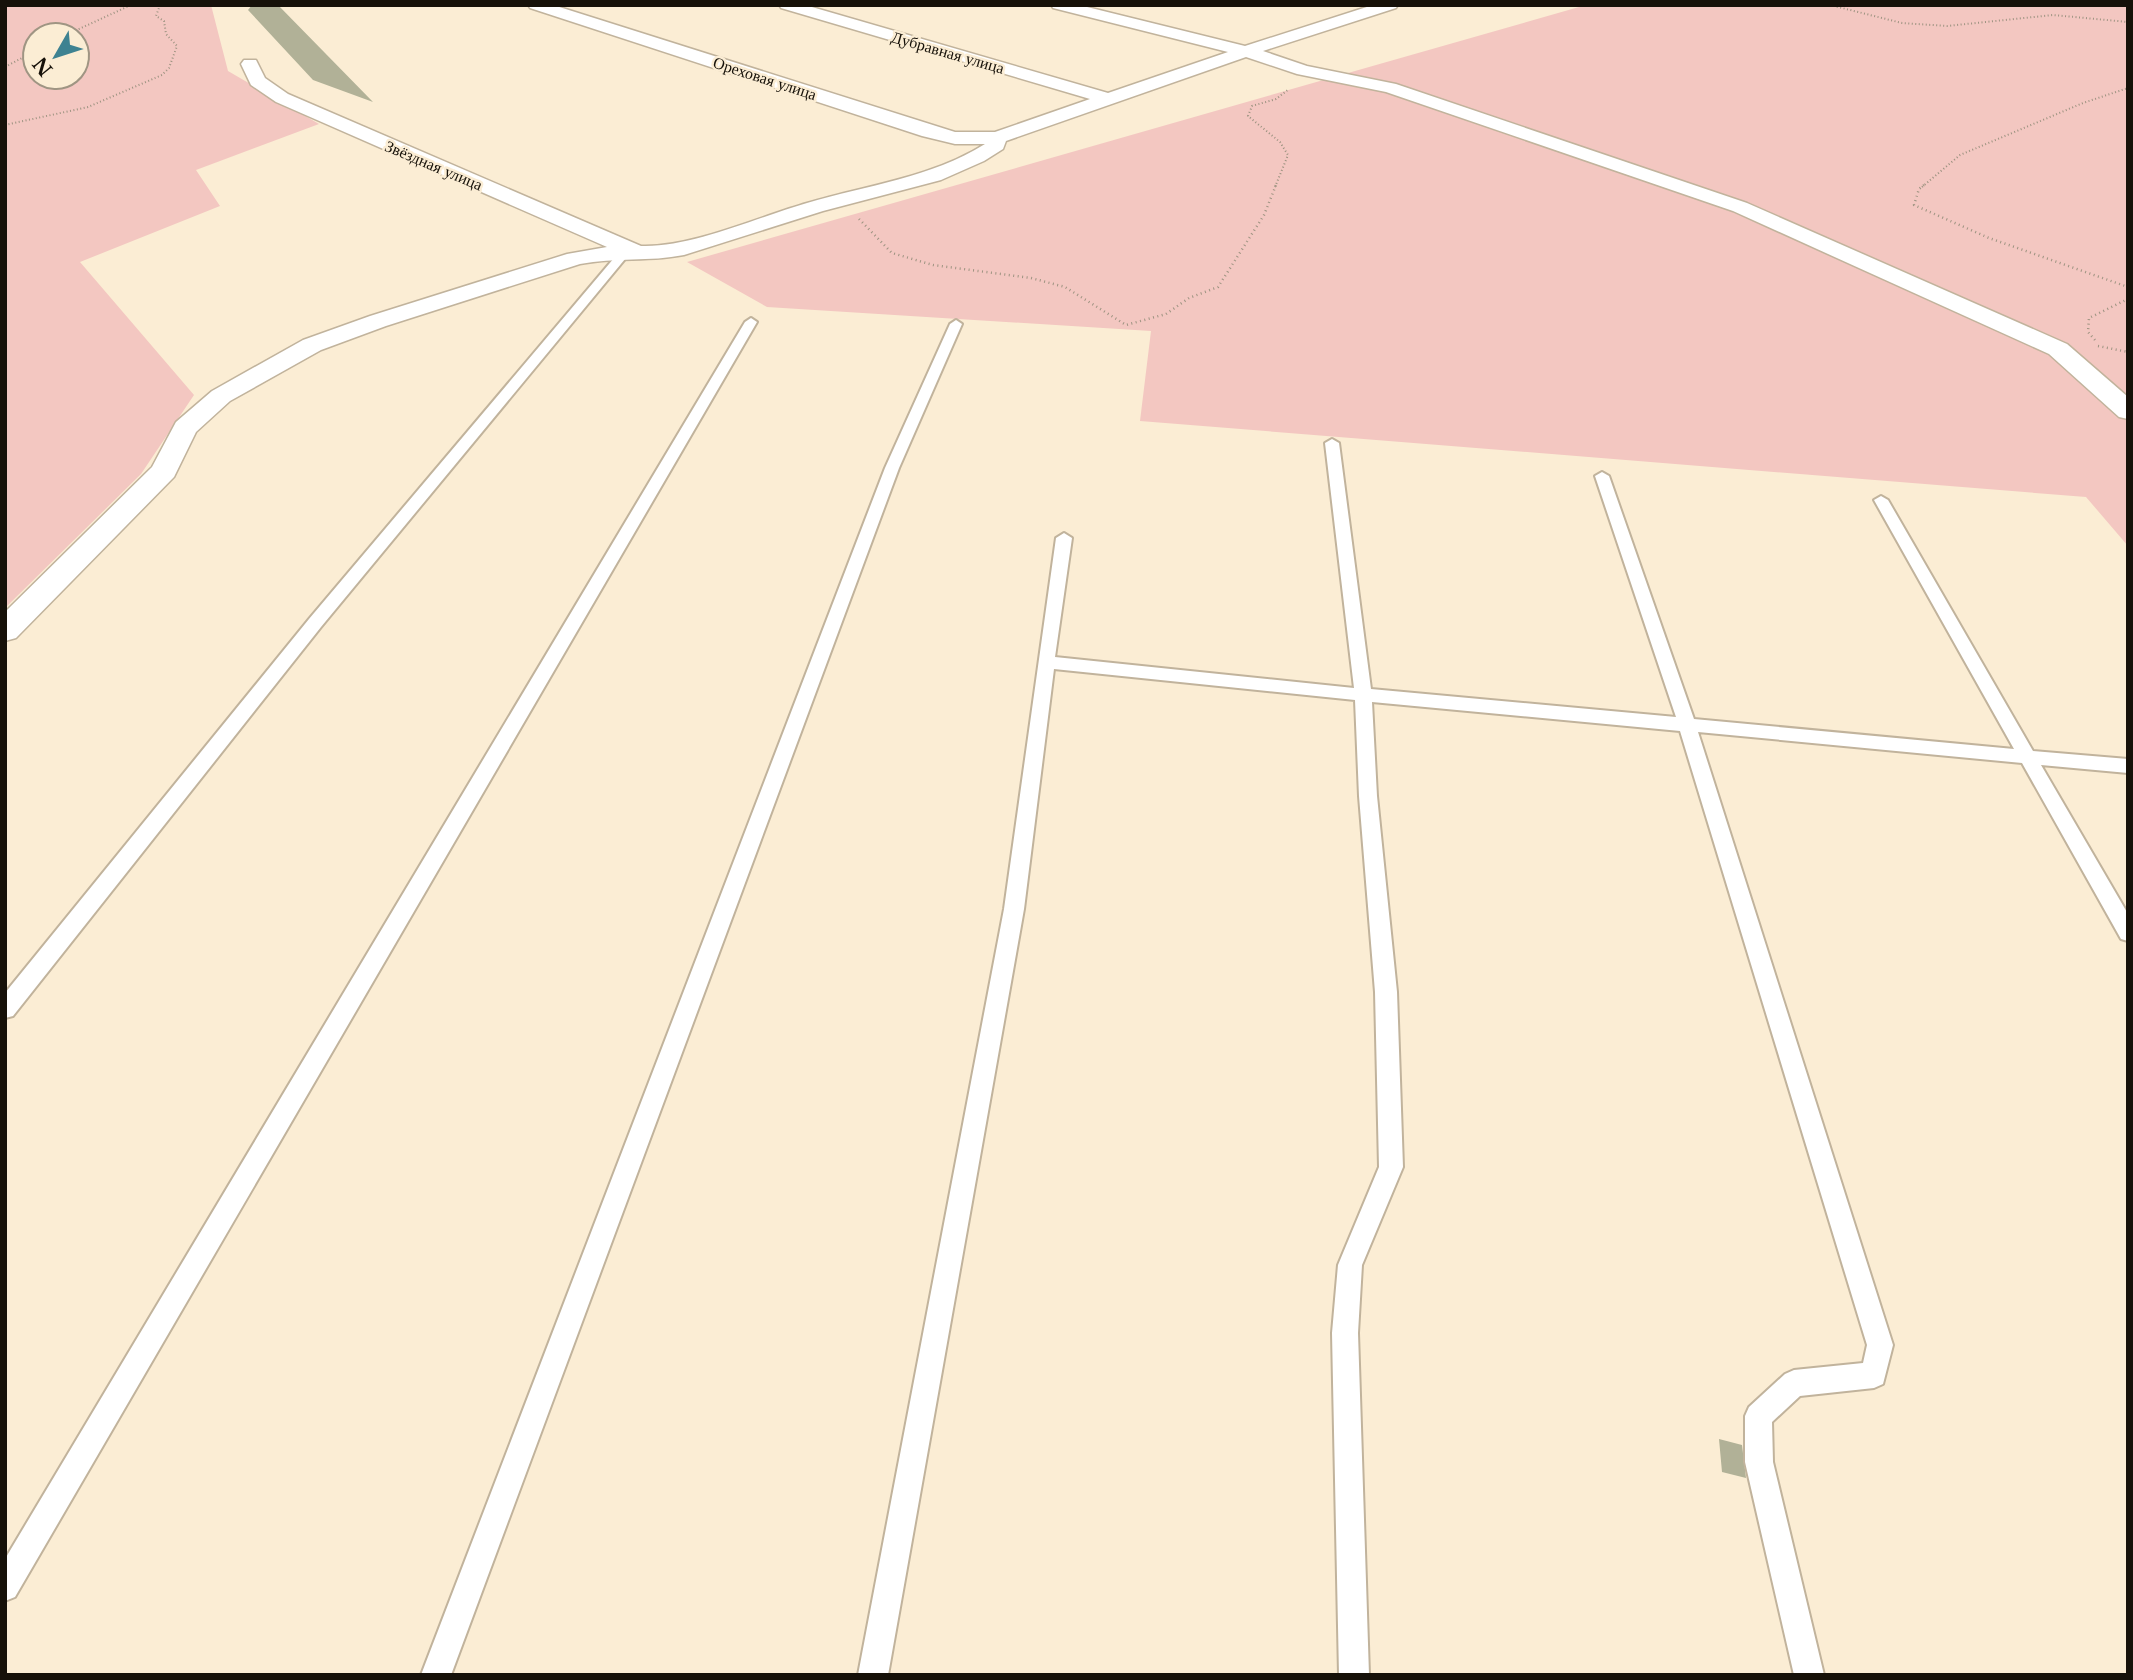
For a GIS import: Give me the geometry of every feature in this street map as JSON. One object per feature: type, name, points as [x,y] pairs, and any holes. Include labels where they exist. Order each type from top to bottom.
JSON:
[{"type":"street","name":"Ореховая улица","points":[[536,5],[929,132],[955,138],[997,138]]},
{"type":"street","name":"Дубравная улица","points":[[787,5],[1109,99]]},
{"type":"street","points":[[1059,5],[1246,51],[1303,70],[1390,88],[1740,207],[2058,349],[2128,411]]},
{"type":"street","points":[[5,631],[164,471],[185,428],[221,396],[312,345],[378,321],[575,259],[631,252],[659,254],[690,248],[960,166],[982,156],[996,145],[997,138],[1246,51],[1390,5]]},
{"type":"street","points":[[1329,8],[1361,15]]},
{"type":"street","name":"Звёздная улица","points":[[250,64],[257,81],[282,98],[631,252]]},
{"type":"lane","points":[[5,1009],[315,623],[631,252]]},
{"type":"lane","points":[[5,1587],[751,323]]},
{"type":"lane","points":[[436,1675],[892,468],[956,324]]},
{"type":"lane","points":[[1332,443],[1363,694],[1368,796],[1385,992],[1391,1167],[1350,1265],[1345,1333],[1354,1675]]},
{"type":"lane","points":[[1602,476],[1687,724],[1880,1345],[1874,1375],[1794,1383],[1758,1416],[1759,1462],[1809,1675]]},
{"type":"lane","points":[[1881,500],[2128,933]]},
{"type":"lane","points":[[873,1675],[1014,909],[1064,538]]},
{"type":"lane","points":[[1046,662],[2128,766]]},
{"type":"path","points":[[91,23],[131,5]]},
{"type":"path","points":[[5,125],[88,107],[162,75],[169,68],[177,46],[166,34],[164,21],[156,16],[160,5]]},
{"type":"path","points":[[1830,5],[1902,23],[1947,26],[2053,15],[2128,22]]},
{"type":"path","points":[[5,67],[21,58]]},
{"type":"path","points":[[842,200],[892,253],[933,265],[1031,278],[1065,288],[1126,325],[1166,314],[1189,298],[1217,287],[1264,215],[1288,155],[1280,142],[1248,116],[1252,106],[1276,99],[1290,89],[1294,74],[1303,70]]},
{"type":"path","points":[[2128,88],[2082,103],[1960,155],[1919,189],[1914,205],[1989,238],[2128,287]]},
{"type":"path","points":[[2100,346],[2088,332],[2089,318],[2128,299]]},
{"type":"shaded area","points":[[5,5],[211,5],[228,71],[319,124],[196,170],[220,206],[80,262],[194,395],[141,474],[5,608]]},
{"type":"shaded area","points":[[1586,5],[2128,5],[2128,546],[2086,497],[1140,421],[1151,331],[767,307],[687,262]]},
{"type":"building","points":[[252,5],[278,5],[373,102],[313,80],[248,10]]},
{"type":"building","points":[[1719,1439],[1742,1445],[1746,1478],[1722,1472]]}]
